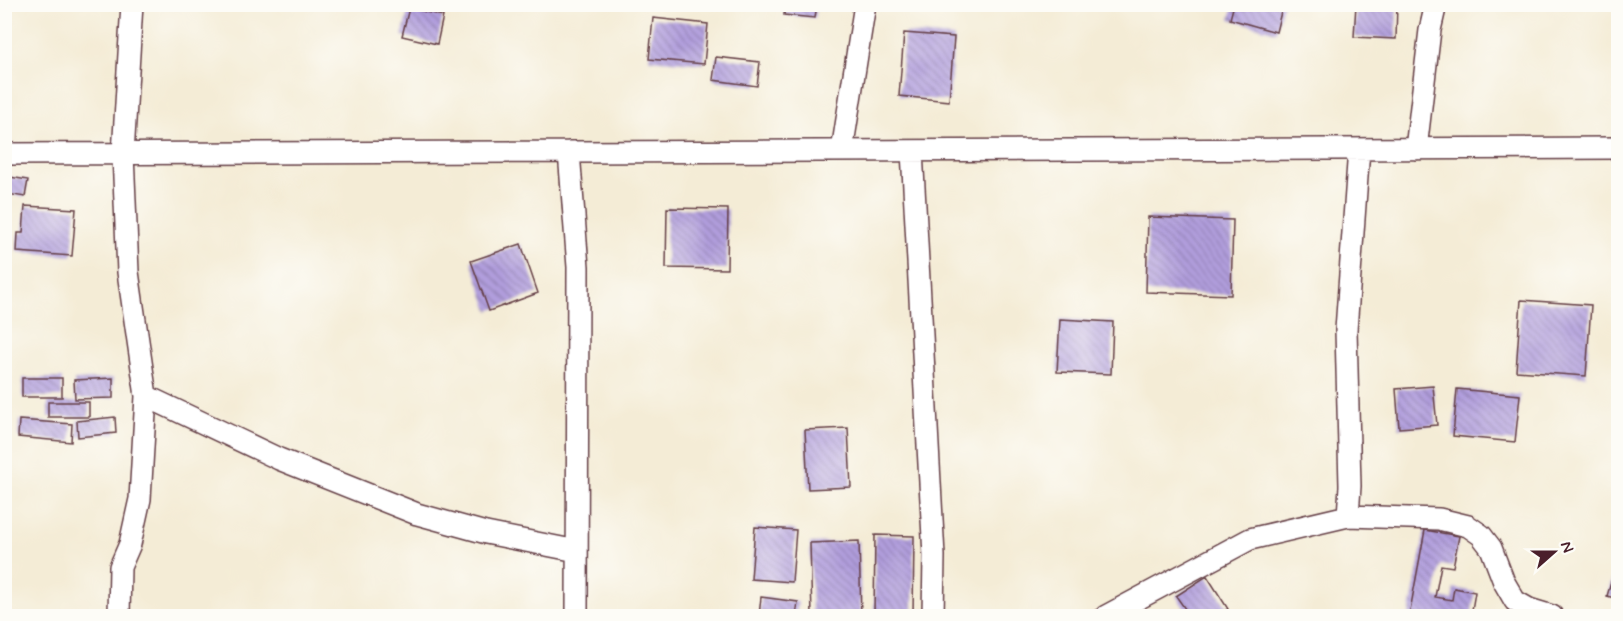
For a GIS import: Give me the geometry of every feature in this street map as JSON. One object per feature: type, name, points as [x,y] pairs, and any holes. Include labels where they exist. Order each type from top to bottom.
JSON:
[{"type":"street","points":[[119,616],[120,567],[130,544],[140,499],[146,396],[128,272],[123,154],[132,4]]},
{"type":"street","points":[[842,151],[865,4]]},
{"type":"street","points":[[1416,149],[1430,30],[1436,4]]},
{"type":"street","points":[[4,154],[1618,148]]},
{"type":"street","points":[[1348,516],[1350,486],[1346,330],[1359,149]]},
{"type":"street","points":[[912,151],[934,555],[933,616]]},
{"type":"street","points":[[569,152],[578,267],[578,616]]},
{"type":"street","points":[[146,396],[279,459],[417,514],[486,533],[577,551]]},
{"type":"street","points":[[1106,616],[1250,538],[1348,516],[1439,519],[1468,526],[1481,535],[1491,548],[1504,582],[1515,601],[1529,609],[1552,616]]},
{"type":"building","points":[[785,4],[817,4],[815,18],[784,15]]},
{"type":"building","points":[[1234,4],[1283,4],[1276,32],[1230,19]]},
{"type":"building","points":[[1356,4],[1397,4],[1396,39],[1354,37]]},
{"type":"building","points":[[409,8],[443,16],[437,44],[402,36]]},
{"type":"building","points":[[653,18],[708,24],[704,64],[649,59]]},
{"type":"building","points":[[904,33],[954,37],[949,101],[899,96]]},
{"type":"building","points":[[716,57],[760,62],[757,86],[713,80]]},
{"type":"building","points":[[10,177],[28,180],[25,197],[7,194]]},
{"type":"building","points":[[25,206],[76,209],[72,256],[17,252],[18,233],[23,233]]},
{"type":"building","points":[[667,208],[728,209],[727,269],[666,268]]},
{"type":"building","points":[[1148,217],[1233,220],[1231,295],[1146,292]]},
{"type":"building","points":[[521,244],[538,293],[489,311],[471,261]]},
{"type":"building","points":[[1521,300],[1591,305],[1586,376],[1516,371]]},
{"type":"building","points":[[1060,319],[1113,322],[1111,374],[1057,372]]},
{"type":"building","points":[[22,378],[62,378],[62,397],[22,397]]},
{"type":"building","points":[[113,378],[113,398],[75,399],[74,380]]},
{"type":"building","points":[[1433,386],[1437,425],[1399,428],[1396,389]]},
{"type":"building","points":[[1457,389],[1520,395],[1515,442],[1453,436]]},
{"type":"building","points":[[48,402],[89,402],[89,417],[48,417]]},
{"type":"building","points":[[115,417],[116,433],[78,437],[77,421]]},
{"type":"building","points":[[19,420],[72,424],[71,442],[18,437]]},
{"type":"building","points":[[848,428],[851,487],[808,489],[805,430]]},
{"type":"building","points":[[755,527],[796,530],[792,582],[751,579]]},
{"type":"building","points":[[1425,530],[1459,536],[1453,567],[1441,565],[1435,597],[1452,600],[1454,588],[1475,592],[1471,616],[1409,616]]},
{"type":"building","points":[[875,535],[914,536],[913,616],[874,616]]},
{"type":"building","points":[[859,541],[861,616],[812,616],[810,543]]},
{"type":"building","points":[[1618,559],[1618,599],[1607,596]]},
{"type":"building","points":[[1207,576],[1228,609],[1216,616],[1190,616],[1176,596]]},
{"type":"building","points":[[761,597],[798,602],[796,616],[759,616]]}]
